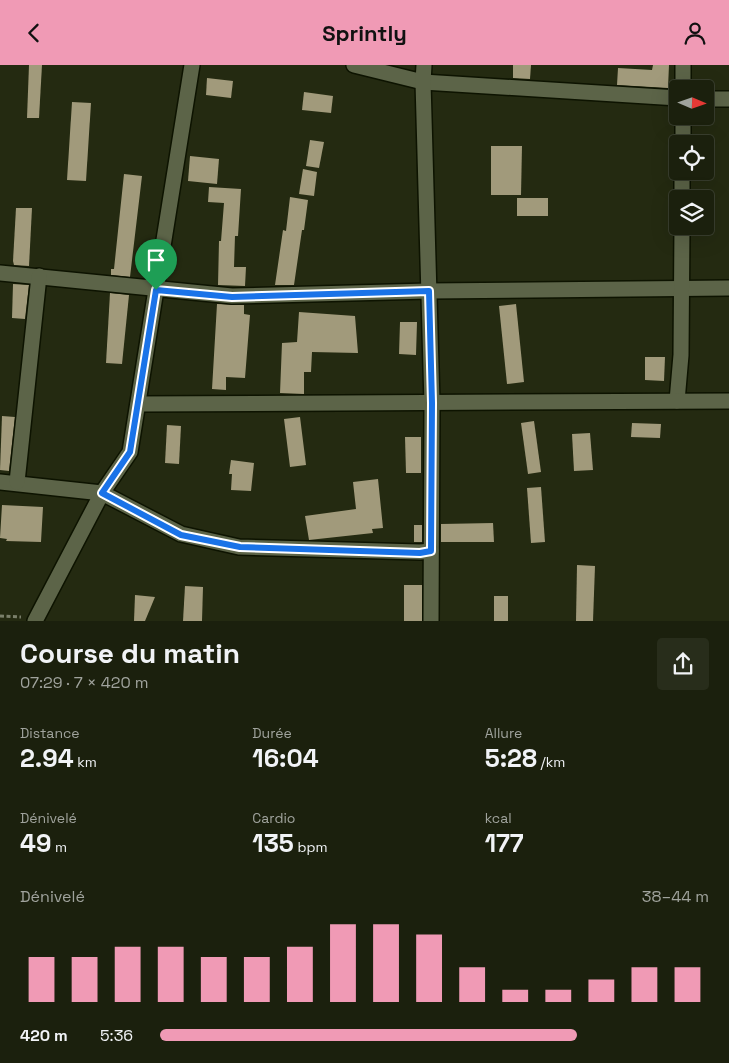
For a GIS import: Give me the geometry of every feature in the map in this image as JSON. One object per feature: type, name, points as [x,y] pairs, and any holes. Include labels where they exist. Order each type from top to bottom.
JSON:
[{"type":"street","points":[[41,619],[102,493],[130,452],[192,65]]},
{"type":"street","points":[[354,65],[423,82],[669,97]]},
{"type":"street","points":[[424,65],[432,403],[432,621]]},
{"type":"street","points":[[683,65],[683,80]]},
{"type":"street","points":[[714,99],[729,99]]},
{"type":"street","points":[[677,401],[681,355],[682,235]]},
{"type":"street","points":[[0,273],[232,297],[429,291],[729,288]]},
{"type":"street","points":[[17,482],[39,276]]},
{"type":"street","points":[[138,403],[729,401]]},
{"type":"street","points":[[0,481],[102,493],[181,535],[240,547],[420,553],[431,551]]},
{"type":"building","points":[[29,65],[42,65],[39,118],[27,118]]},
{"type":"building","points":[[513,65],[531,65],[530,79],[513,78]]},
{"type":"building","points":[[653,65],[669,65],[668,88],[617,85],[618,68],[652,70]]},
{"type":"building","points":[[207,78],[233,81],[231,98],[206,95]]},
{"type":"building","points":[[304,92],[333,96],[331,113],[302,110]]},
{"type":"building","points":[[72,102],[91,103],[86,181],[67,180]]},
{"type":"building","points":[[310,140],[324,142],[319,168],[306,166]]},
{"type":"building","points":[[491,146],[522,146],[521,195],[491,195]]},
{"type":"building","points":[[190,156],[219,159],[217,184],[188,181]]},
{"type":"building","points":[[303,169],[317,172],[314,196],[299,194]]},
{"type":"building","points":[[124,174],[142,176],[130,277],[111,275],[111,269],[114,269]]},
{"type":"building","points":[[209,187],[241,189],[238,236],[235,236],[234,267],[246,267],[245,286],[218,285],[219,241],[221,241],[224,203],[208,202]]},
{"type":"building","points":[[290,197],[308,200],[304,230],[302,230],[294,285],[275,285],[283,230],[286,231]]},
{"type":"building","points":[[517,198],[548,198],[548,216],[517,216]]},
{"type":"building","points":[[16,208],[32,208],[29,266],[14,265],[13,261]]},
{"type":"building","points":[[13,284],[29,285],[25,319],[12,318]]},
{"type":"building","points":[[110,293],[129,295],[122,364],[106,363]]},
{"type":"building","points":[[217,304],[244,305],[244,314],[250,315],[245,378],[226,377],[226,390],[212,389]]},
{"type":"building","points":[[516,304],[524,382],[507,384],[499,306]]},
{"type":"building","points":[[299,312],[355,316],[358,353],[312,352],[311,372],[304,372],[304,394],[280,393],[282,343],[297,342]]},
{"type":"building","points":[[400,322],[417,322],[416,355],[399,354]]},
{"type":"building","points":[[645,357],[665,357],[664,381],[645,380]]},
{"type":"building","points":[[2,416],[15,417],[9,471],[0,470]]},
{"type":"building","points":[[300,417],[306,465],[290,467],[284,419]]},
{"type":"building","points":[[534,421],[541,472],[528,474],[521,423]]},
{"type":"building","points":[[632,423],[661,424],[660,438],[631,437]]},
{"type":"building","points":[[167,425],[181,426],[179,464],[165,463]]},
{"type":"building","points":[[590,433],[593,470],[574,471],[572,434]]},
{"type":"building","points":[[405,437],[421,437],[421,473],[406,473]]},
{"type":"building","points":[[231,460],[254,463],[251,491],[231,490],[232,474],[229,474]]},
{"type":"building","points":[[378,479],[383,528],[372,529],[373,533],[309,540],[305,516],[356,509],[353,482]]},
{"type":"building","points":[[541,487],[545,542],[531,543],[527,488]]},
{"type":"building","points":[[2,505],[43,507],[41,542],[6,541],[7,539],[0,538]]},
{"type":"building","points":[[493,523],[494,542],[441,542],[441,524]]},
{"type":"building","points":[[414,525],[422,525],[422,542],[414,542]]},
{"type":"building","points":[[577,565],[595,566],[593,621],[576,621]]},
{"type":"building","points":[[404,585],[422,585],[422,621],[404,621]]},
{"type":"building","points":[[185,586],[203,587],[202,621],[183,621]]},
{"type":"building","points":[[135,595],[155,597],[145,621],[134,621]]},
{"type":"building","points":[[494,596],[508,596],[508,621],[494,621]]},
{"type":"route","points":[[156,290],[232,297],[429,291],[432,403],[431,551],[420,553],[240,547],[181,535],[102,493],[130,452],[156,290]]}]
